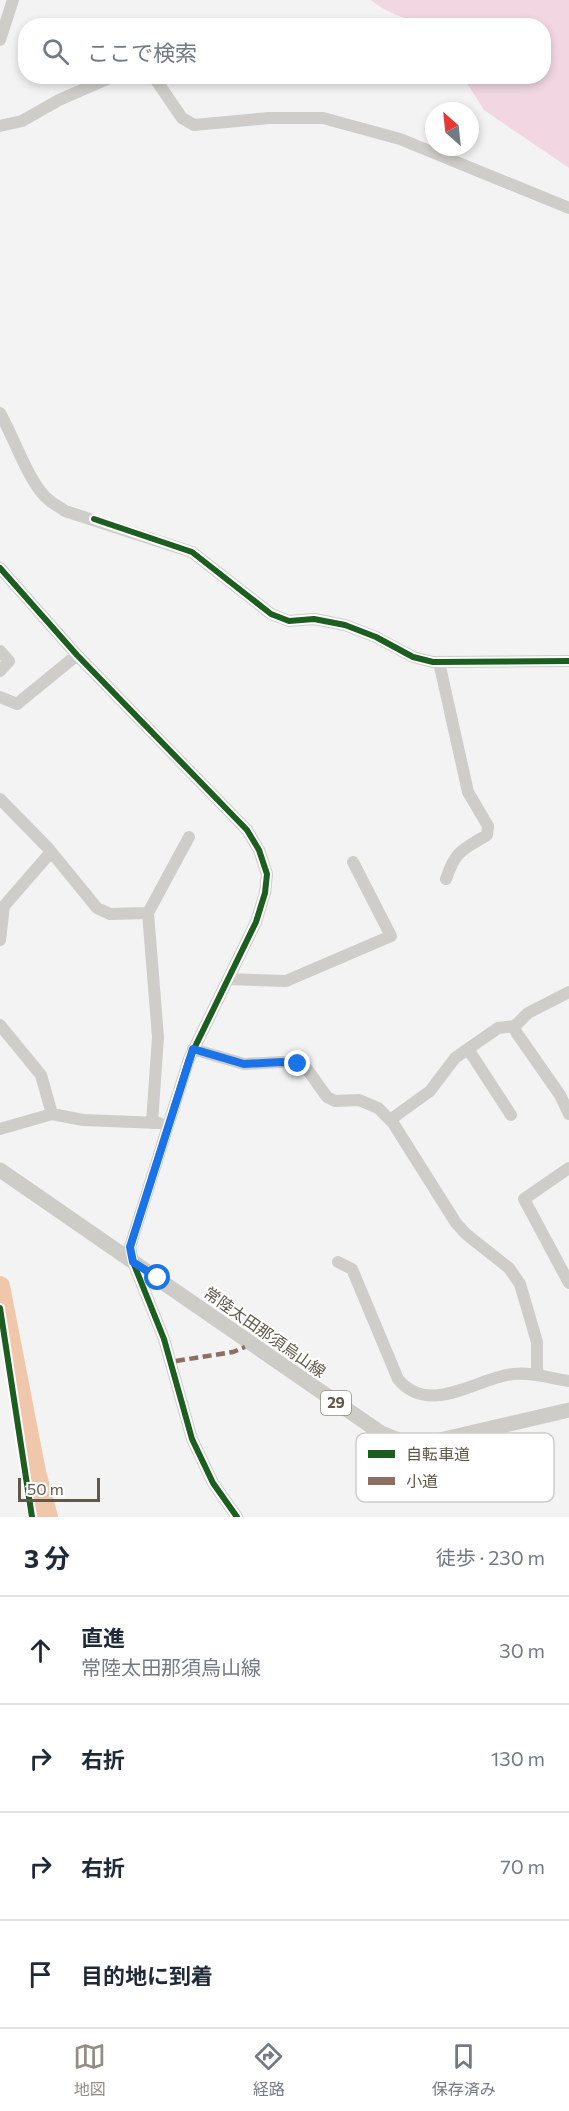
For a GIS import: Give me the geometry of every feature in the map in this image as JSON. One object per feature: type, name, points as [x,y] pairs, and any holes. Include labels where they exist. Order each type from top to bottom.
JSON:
[{"type":"main road","name":"常陸太田那須烏山線","points":[[0,1170],[381,1433]]},
{"type":"main road","name":"常陸太田那須烏山線","points":[[470,1433],[569,1410]]},
{"type":"street","points":[[0,40],[13,0]]},
{"type":"street","points":[[0,126],[22,121],[59,100],[96,84]]},
{"type":"street","points":[[159,84],[182,118],[194,125],[269,118],[323,118],[400,139],[569,208]]},
{"type":"street","points":[[0,413],[12,433],[33,482],[47,500],[65,511],[192,552],[271,614],[289,621],[314,619],[345,625],[376,637],[413,657],[439,662],[569,661]]},
{"type":"street","points":[[0,568],[141,723],[247,830],[259,850],[267,874],[265,893],[256,922],[193,1049],[130,1247],[133,1262],[164,1339],[192,1439],[213,1483],[237,1517]]},
{"type":"street","points":[[0,651],[9,661],[0,671]]},
{"type":"street","points":[[0,697],[17,704],[77,655]]},
{"type":"street","points":[[439,662],[468,792],[488,826],[487,835],[460,851],[453,860],[446,879]]},
{"type":"street","points":[[0,799],[51,852],[98,908],[110,914],[148,913]]},
{"type":"street","points":[[152,1122],[158,1037],[148,913],[189,837]]},
{"type":"street","points":[[0,940],[4,906],[51,852]]},
{"type":"street","points":[[228,979],[286,981],[391,936],[353,862]]},
{"type":"street","points":[[390,1120],[430,1091],[455,1058],[498,1028],[515,1026],[528,1013],[569,992]]},
{"type":"street","points":[[0,1025],[41,1075],[52,1114]]},
{"type":"street","points":[[515,1026],[516,1032],[560,1095],[569,1114]]},
{"type":"street","points":[[193,1049],[244,1064],[282,1062],[298,1064],[307,1069],[327,1097],[335,1101],[359,1100],[378,1108],[390,1120],[456,1223],[466,1234],[509,1268],[520,1284],[537,1342],[537,1375]]},
{"type":"street","points":[[468,1049],[511,1115]]},
{"type":"street","points":[[0,1129],[52,1114],[83,1120],[152,1122],[169,1120]]},
{"type":"street","points":[[569,1168],[524,1198],[569,1283]]},
{"type":"street","points":[[339,1262],[352,1269],[398,1379],[415,1393],[452,1394],[510,1375],[537,1375],[569,1382]]},
{"type":"shaded area","points":[[371,0],[569,0],[569,168],[484,110],[467,84],[551,84],[551,18],[406,18],[388,11]]},
{"type":"waterway","points":[[0,1286],[36,1472],[48,1517]]},
{"type":"marked path","points":[[176,1361],[233,1352],[245,1347]]},
{"type":"cycle path","points":[[94,519],[192,552],[271,614],[289,621],[314,619],[345,625],[376,637],[413,657],[433,662],[569,661]]},
{"type":"cycle path","points":[[0,568],[77,655],[247,830],[259,850],[267,874],[265,893],[256,922],[189,1059],[130,1247],[133,1262],[164,1339],[192,1439],[213,1483],[237,1517]]},
{"type":"cycle path","points":[[0,1308],[32,1517]]},
{"type":"route","points":[[158,1278],[133,1262],[130,1247],[193,1049],[244,1064],[282,1062],[298,1064]]}]
